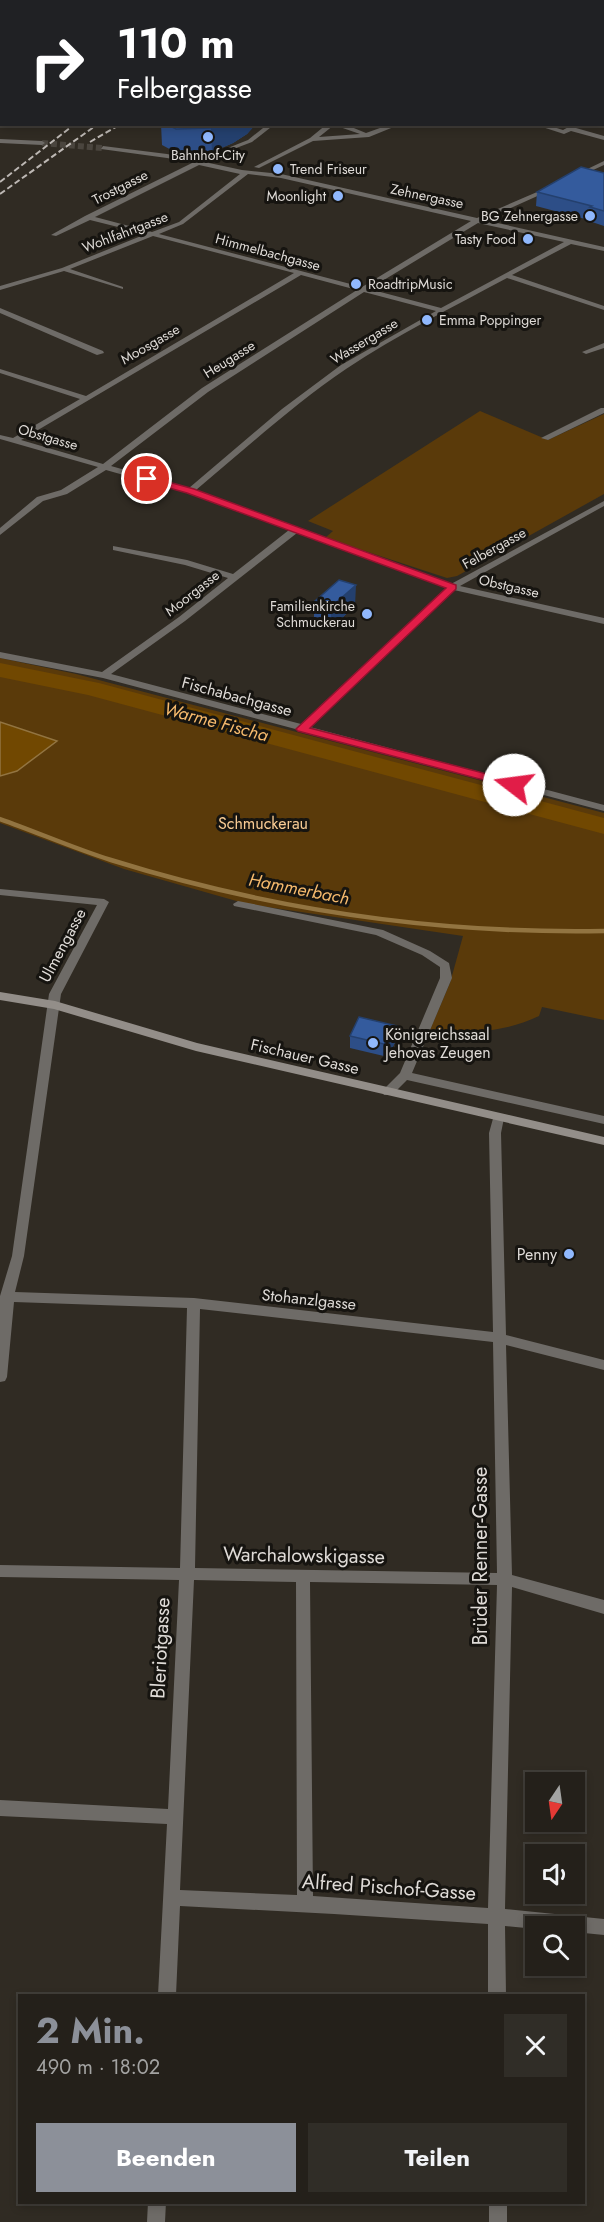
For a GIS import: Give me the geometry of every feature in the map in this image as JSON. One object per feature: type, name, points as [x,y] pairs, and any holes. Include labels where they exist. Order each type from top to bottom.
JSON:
[{"type":"main road","name":"Fischauer Gasse","points":[[0,996],[55,1005],[196,1047],[604,1141]]},
{"type":"street","points":[[219,159],[256,139],[270,126]]},
{"type":"street","points":[[312,139],[331,126]]},
{"type":"street","points":[[340,126],[369,135]]},
{"type":"street","points":[[312,139],[369,135],[393,126]]},
{"type":"street","points":[[547,126],[604,138]]},
{"type":"street","points":[[568,130],[576,126]]},
{"type":"street","name":"Wohlfahrtgasse","points":[[0,288],[64,269],[156,235],[192,217],[255,167],[312,139]]},
{"type":"street","points":[[0,141],[42,143]]},
{"type":"street","points":[[103,148],[197,162]]},
{"type":"street","points":[[167,156],[206,157],[231,151]]},
{"type":"street","name":"Zehnergasse","points":[[206,157],[255,167],[281,176]]},
{"type":"street","name":"Trostgasse","points":[[54,235],[206,157]]},
{"type":"street","name":"Zehnergasse","points":[[197,162],[281,176],[604,249]]},
{"type":"street","points":[[572,178],[604,163]]},
{"type":"street","name":"Heugasse","points":[[0,532],[40,499],[64,492],[104,467],[206,390],[362,290],[472,223],[561,184]]},
{"type":"street","name":"Himmelbachgasse","points":[[87,217],[442,310]]},
{"type":"street","name":"Wassergasse","points":[[190,491],[285,411],[344,367],[442,310],[571,241]]},
{"type":"street","points":[[64,269],[121,288]]},
{"type":"street","name":"Moosgasse","points":[[14,441],[300,273]]},
{"type":"street","points":[[507,276],[604,308]]},
{"type":"street","points":[[0,310],[100,353]]},
{"type":"street","points":[[586,352],[604,345]]},
{"type":"street","points":[[0,371],[86,398]]},
{"type":"street","points":[[545,438],[604,410]]},
{"type":"street","name":"Obstgasse","points":[[0,437],[190,491],[452,587],[604,621]]},
{"type":"street","name":"Felbergasse","points":[[302,729],[452,587],[604,503]]},
{"type":"street","name":"Moorgasse","points":[[104,675],[182,619],[295,530]]},
{"type":"street","points":[[116,548],[187,563],[233,577]]},
{"type":"street","name":"Fischabachgasse","points":[[0,655],[104,675],[604,808]]},
{"type":"street","name":"Ulmengasse","points":[[0,892],[104,902],[56,993],[18,1256],[9,1280],[6,1297],[0,1377]]},
{"type":"street","points":[[238,904],[379,932],[426,953],[445,966],[446,978],[405,1075],[388,1092]]},
{"type":"street","points":[[405,1075],[604,1120]]},
{"type":"street","name":"Brüder Renner-Gasse","points":[[497,1994],[496,1916],[505,1579],[495,1133],[498,1118]]},
{"type":"street","name":"Stohanzlgasse","points":[[6,1297],[194,1303],[499,1338],[604,1365]]},
{"type":"street","name":"Bleriotgasse","points":[[167,1994],[187,1575],[194,1303]]},
{"type":"street","name":"Warchalowskigasse","points":[[0,1572],[505,1579],[604,1607]]},
{"type":"street","points":[[303,1576],[305,1903]]},
{"type":"street","points":[[0,1808],[174,1817]]},
{"type":"street","name":"Alfred Pischof-Gasse","points":[[172,1898],[305,1903],[496,1916],[604,1927]]},
{"type":"street","points":[[156,2222],[157,2204]]},
{"type":"street","points":[[498,2204],[498,2222]]},
{"type":"green space","points":[[480,411],[548,440],[604,414],[604,494],[457,576],[447,578],[325,538],[333,531],[308,521]]},
{"type":"green space","name":"Schmuckerau","points":[[0,658],[76,674],[604,813],[604,1020],[542,1007],[539,1016],[499,1029],[471,1032],[430,1030],[450,983],[463,936],[247,904],[124,869],[0,823]]},
{"type":"shaded area","points":[[0,722],[57,741],[17,771],[0,776]]},
{"type":"building","points":[[170,126],[216,126],[211,128],[176,129]]},
{"type":"building","points":[[581,167],[604,173],[604,211],[537,192]]},
{"type":"building","points":[[339,580],[356,585],[331,607],[314,602]]},
{"type":"building","points":[[359,1017],[397,1026],[388,1045],[350,1036]]},
{"type":"waterway","name":"Warme Fischa","points":[[0,670],[91,688],[604,826]]},
{"type":"waterway","name":"Hammerbach","points":[[0,819],[111,860],[171,878],[293,905],[417,923],[541,931],[604,931]]},
{"type":"tunnel","points":[[42,143],[103,148]]},
{"type":"railway","points":[[0,182],[72,126]]},
{"type":"railway","points":[[0,194],[95,126]]},
{"type":"railway","points":[[90,142],[118,126]]},
{"type":"place","name":"Bahnhof-City","points":[[208,137]]},
{"type":"place","name":"Trend Friseur","points":[[278,169]]},
{"type":"place","name":"Moonlight","points":[[338,196]]},
{"type":"place","name":"BG Zehnergasse","points":[[590,216]]},
{"type":"place","name":"Tasty Food","points":[[528,239]]},
{"type":"place","name":"RoadtripMusic","points":[[356,284]]},
{"type":"place","name":"Emma Poppinger","points":[[427,320]]},
{"type":"place","name":"Familienkirche Schmuckerau","points":[[367,614]]},
{"type":"place","name":"Königreichssaal Jehovas Zeugen","points":[[373,1043]]},
{"type":"place","name":"Penny","points":[[569,1254]]},
{"type":"route","points":[[147,479],[190,491],[452,587],[302,729],[514,785]]}]
